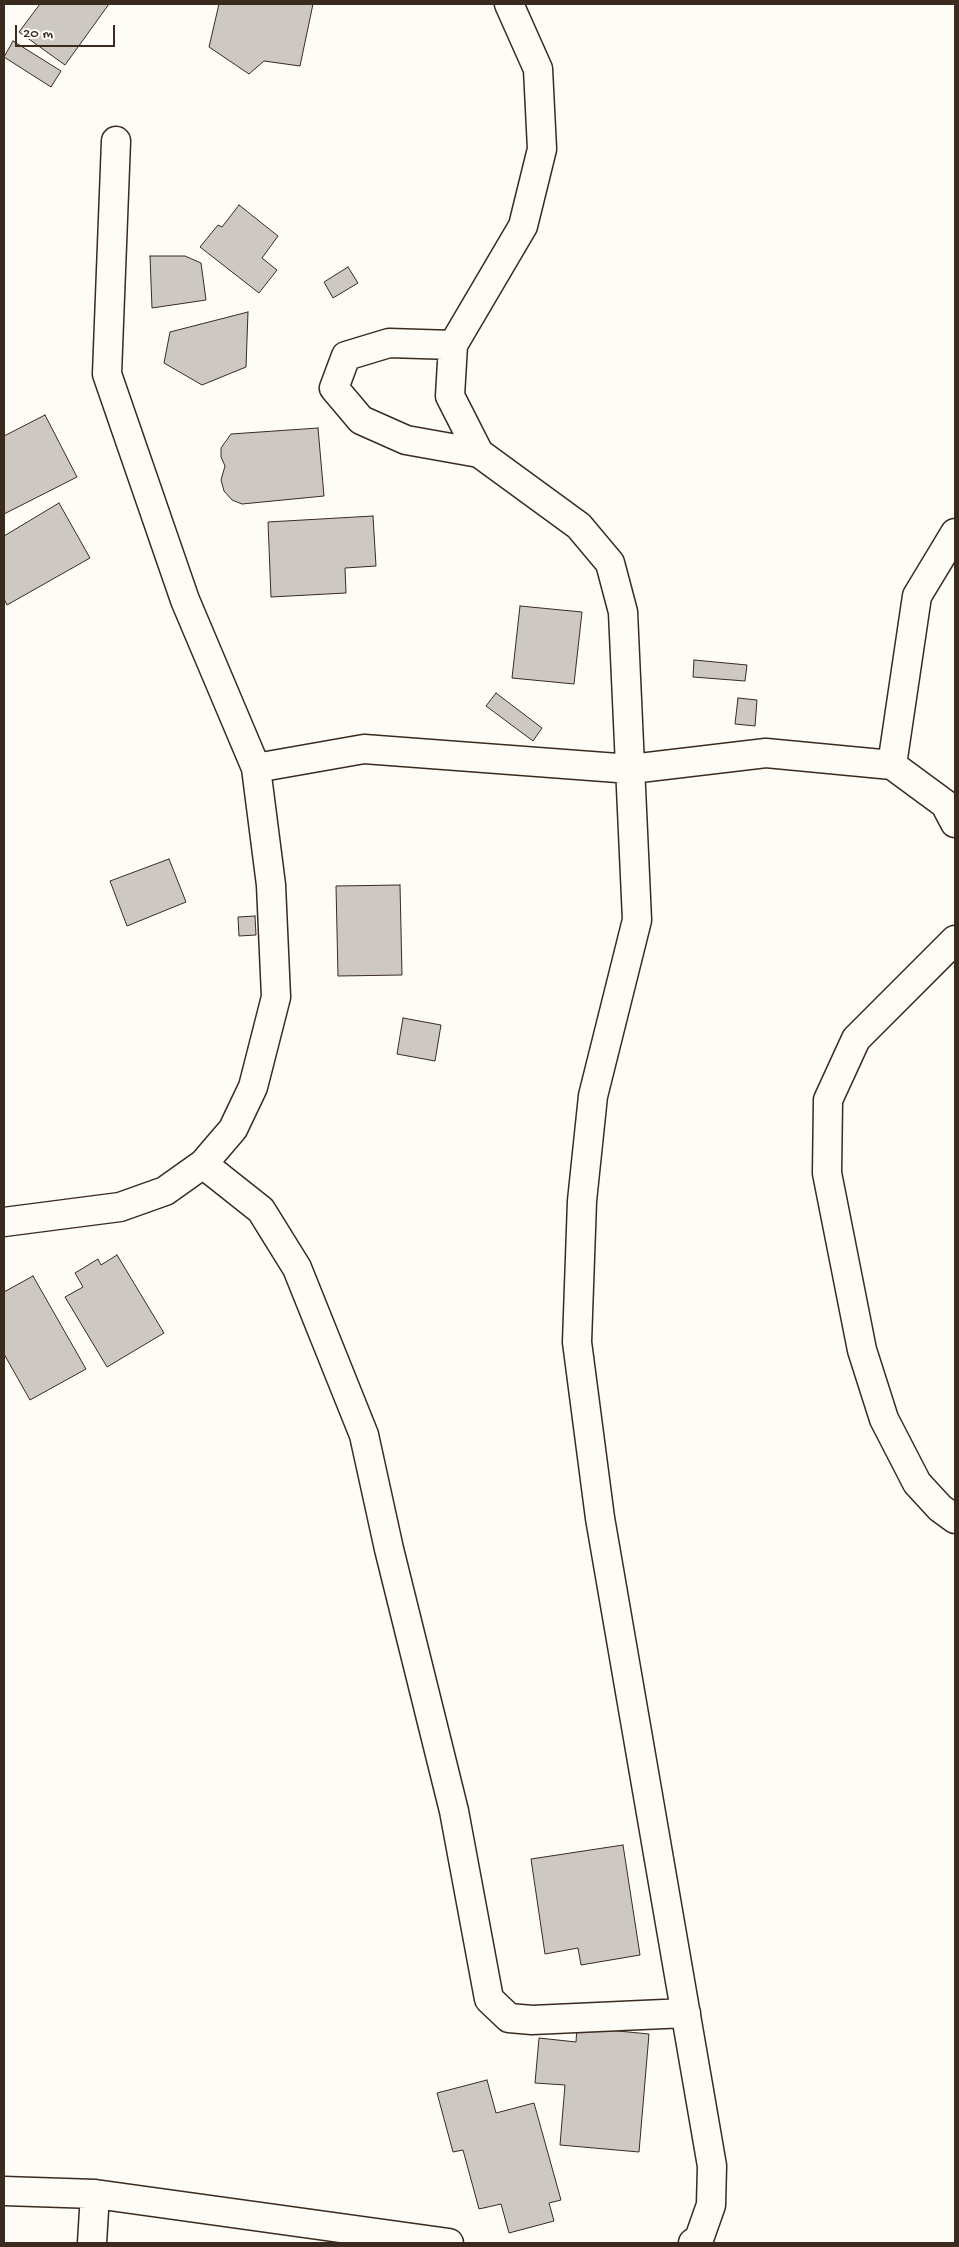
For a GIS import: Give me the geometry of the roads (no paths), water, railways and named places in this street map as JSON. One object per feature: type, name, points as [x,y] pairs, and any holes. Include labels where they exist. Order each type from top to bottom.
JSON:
[{"type":"street","points":[[479,453],[450,396],[453,345],[523,226],[542,149],[538,69],[509,4]]},
{"type":"street","points":[[4,1222],[120,1207],[165,1191],[203,1164],[233,1129],[253,1087],[276,997],[271,885],[256,768],[185,600],[107,374],[116,141]]},
{"type":"street","points":[[453,345],[389,343],[346,356],[334,388],[361,420],[406,440],[479,453],[579,526],[610,563],[623,612],[637,920],[593,1096],[582,1201],[577,1342],[600,1518],[712,2166],[711,2205],[699,2239],[693,2243]]},
{"type":"street","points":[[892,765],[917,596],[955,533]]},
{"type":"street","points":[[256,768],[364,749],[631,769],[766,753],[892,765],[945,804],[955,823]]},
{"type":"street","points":[[955,940],[856,1039],[828,1100],[827,1174],[862,1350],[884,1419],[917,1483],[940,1508],[955,1519]]},
{"type":"street","points":[[203,1164],[261,1210],[297,1268],[364,1435],[389,1549],[454,1811],[489,1999],[509,2018],[532,2020],[686,2013]]},
{"type":"street","points":[[4,2191],[95,2194],[449,2243]]},
{"type":"street","points":[[92,2243],[95,2194]]}]
